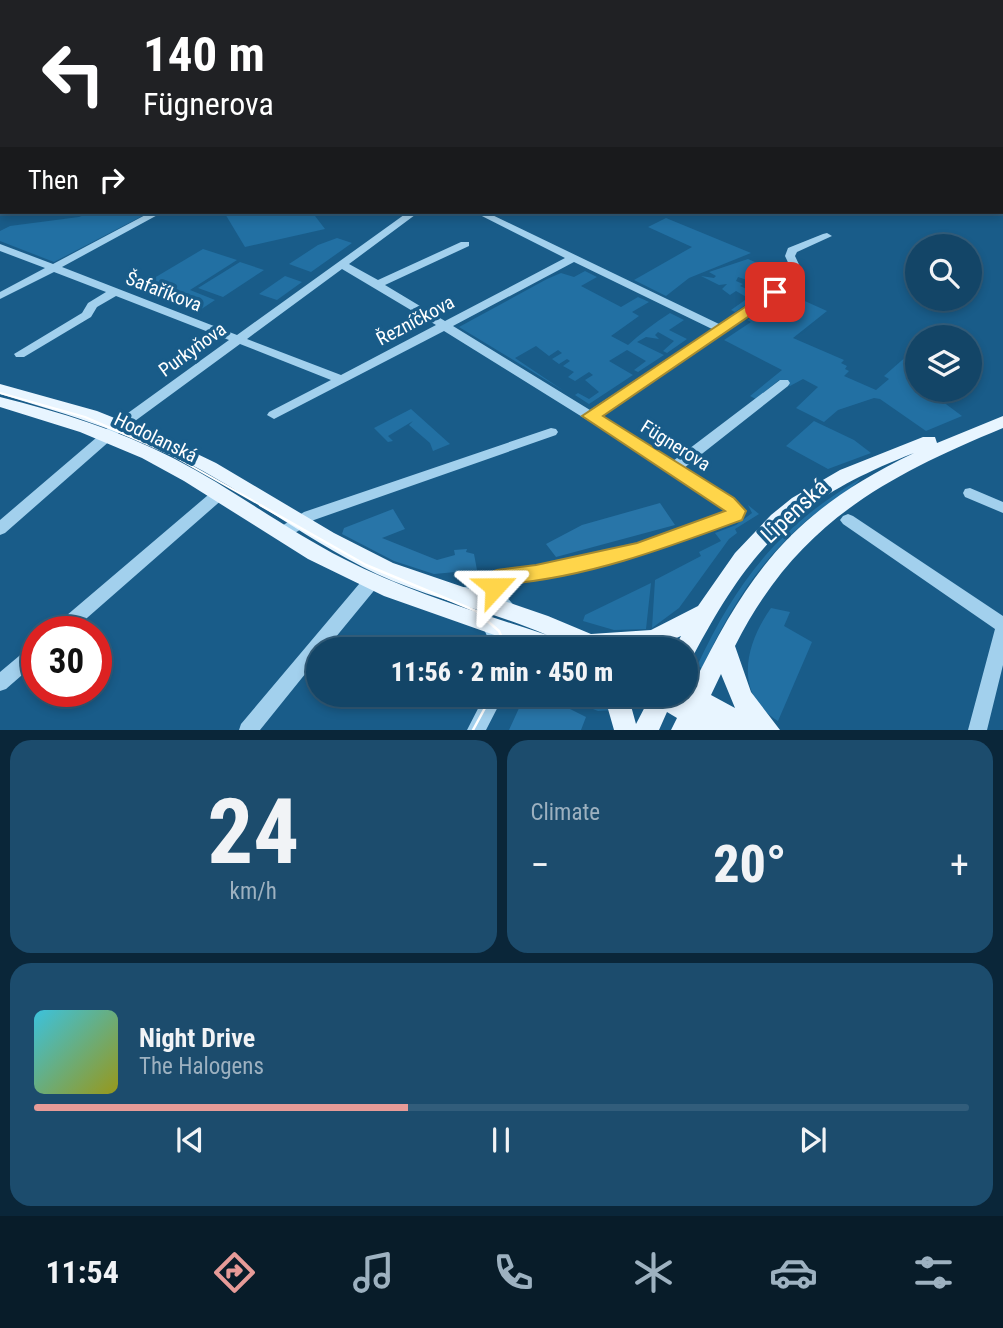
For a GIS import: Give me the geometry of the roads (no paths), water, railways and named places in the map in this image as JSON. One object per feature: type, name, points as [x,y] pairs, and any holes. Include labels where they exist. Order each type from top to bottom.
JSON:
[{"type":"main road","points":[[0,390],[190,456],[371,582],[451,603],[513,612],[575,637]]},
{"type":"main road","name":"Hodolanská","points":[[0,402],[113,431],[219,494],[290,527]]},
{"type":"main road","name":"Lipenská","points":[[691,637],[723,582],[748,551],[767,531],[813,493],[856,471],[1003,411]]},
{"type":"main road","name":"Lipenská","points":[[689,709],[773,566],[828,512],[895,468],[1003,422]]},
{"type":"main road","points":[[290,527],[386,569],[491,625],[526,637]]},
{"type":"main road","points":[[658,637],[704,613]]},
{"type":"main road","points":[[723,647],[741,698],[768,730]]},
{"type":"main road","points":[[619,707],[626,730]]},
{"type":"main road","points":[[646,730],[656,707]]},
{"type":"main road","points":[[689,709],[719,730]]},
{"type":"main road","points":[[689,709],[751,730]]},
{"type":"street","points":[[0,296],[154,214]]},
{"type":"street","name":"Purkyňova","points":[[0,529],[113,431],[411,214]]},
{"type":"street","points":[[483,214],[720,329]]},
{"type":"street","points":[[591,416],[797,276],[790,256],[792,250],[827,236]]},
{"type":"street","points":[[378,284],[465,244]]},
{"type":"street","name":"Šafaříkova","points":[[0,247],[340,379]]},
{"type":"street","name":"Řezníčkova","points":[[274,415],[573,258]]},
{"type":"street","name":"Fügnerova","points":[[342,265],[378,284],[591,416],[728,502],[736,511],[735,515],[639,550],[536,573],[499,578],[451,603]]},
{"type":"street","points":[[20,354],[86,315],[92,305],[116,291]]},
{"type":"street","points":[[674,468],[784,383]]},
{"type":"street","points":[[290,527],[551,432]]},
{"type":"street","points":[[970,493],[996,501]]},
{"type":"street","points":[[78,616],[219,494]]},
{"type":"street","points":[[848,520],[1003,625]]},
{"type":"street","points":[[499,578],[495,587],[496,597],[513,612]]},
{"type":"street","points":[[247,730],[371,582]]},
{"type":"street","points":[[491,625],[496,637]]},
{"type":"street","points":[[977,730],[1003,631]]},
{"type":"street","points":[[0,683],[21,665]]},
{"type":"street","points":[[476,730],[488,707]]},
{"type":"tram line","points":[[0,393],[85,417],[170,454],[264,507]]},
{"type":"tram line","points":[[260,505],[366,565],[476,611],[499,631],[502,637]]},
{"type":"tram line","points":[[473,730],[485,707]]}]
